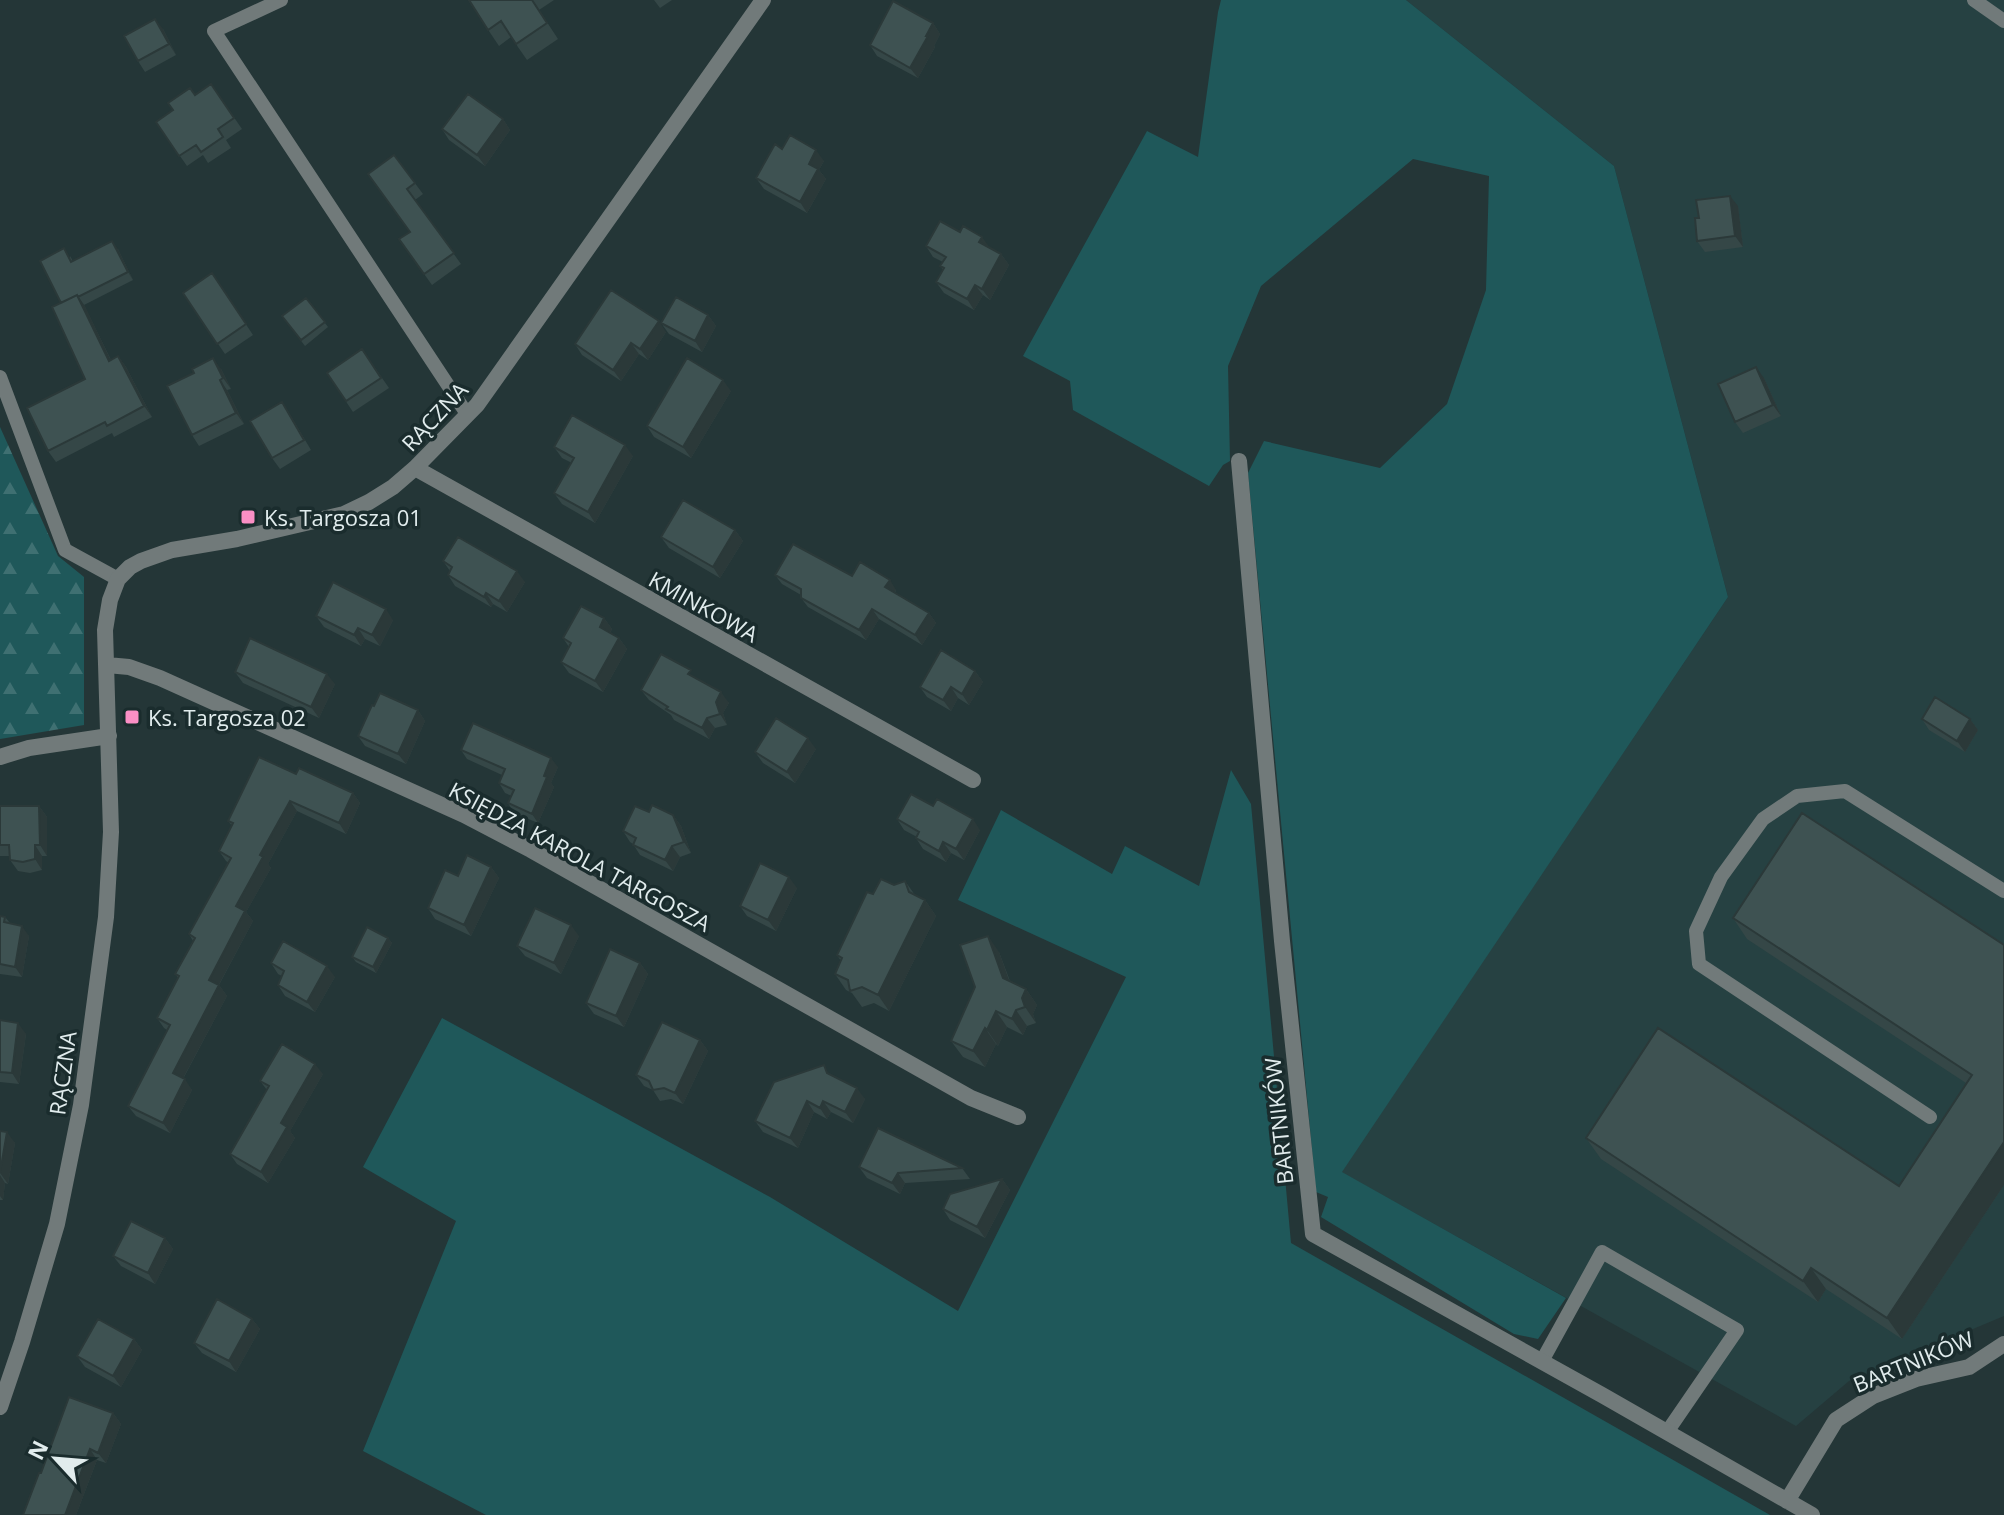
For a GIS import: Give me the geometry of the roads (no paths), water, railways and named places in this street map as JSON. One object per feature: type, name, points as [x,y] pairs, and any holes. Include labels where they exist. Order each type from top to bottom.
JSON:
[{"type":"street","name":"RĄCZNA","points":[[0,1407],[57,1224],[81,1105],[106,917],[111,832],[107,614],[118,579],[141,561],[172,550],[237,539],[344,514],[393,487],[415,468],[486,392],[763,0]]},
{"type":"street","name":"BARTNIKÓW","points":[[1239,461],[1283,956],[1313,1234],[1812,1515]]},
{"type":"street","name":"KMINKOWA","points":[[415,468],[973,780]]},
{"type":"street","name":"KSIĘDZA KAROLA TARGOSZA","points":[[107,665],[129,667],[160,678],[464,815],[971,1098],[1018,1117]]},
{"type":"street","points":[[0,757],[29,748],[109,736]]},
{"type":"street","name":"BARTNIKÓW","points":[[1787,1501],[1836,1420],[1873,1396],[1916,1379],[1969,1367],[2004,1344]]},
{"type":"lane","points":[[281,0],[214,31],[467,414]]},
{"type":"lane","points":[[1974,0],[2004,21]]},
{"type":"lane","points":[[0,377],[65,550],[118,579]]},
{"type":"lane","points":[[1930,1117],[1699,964],[1696,931],[1721,877],[1763,819],[1797,796],[1845,791],[2004,891]]},
{"type":"lane","points":[[1542,1361],[1602,1252],[1737,1330],[1667,1432]]},
{"type":"place","name":"Ks. Targosza 01","points":[[248,517]]},
{"type":"place","name":"Ks. Targosza 02","points":[[132,717]]}]
